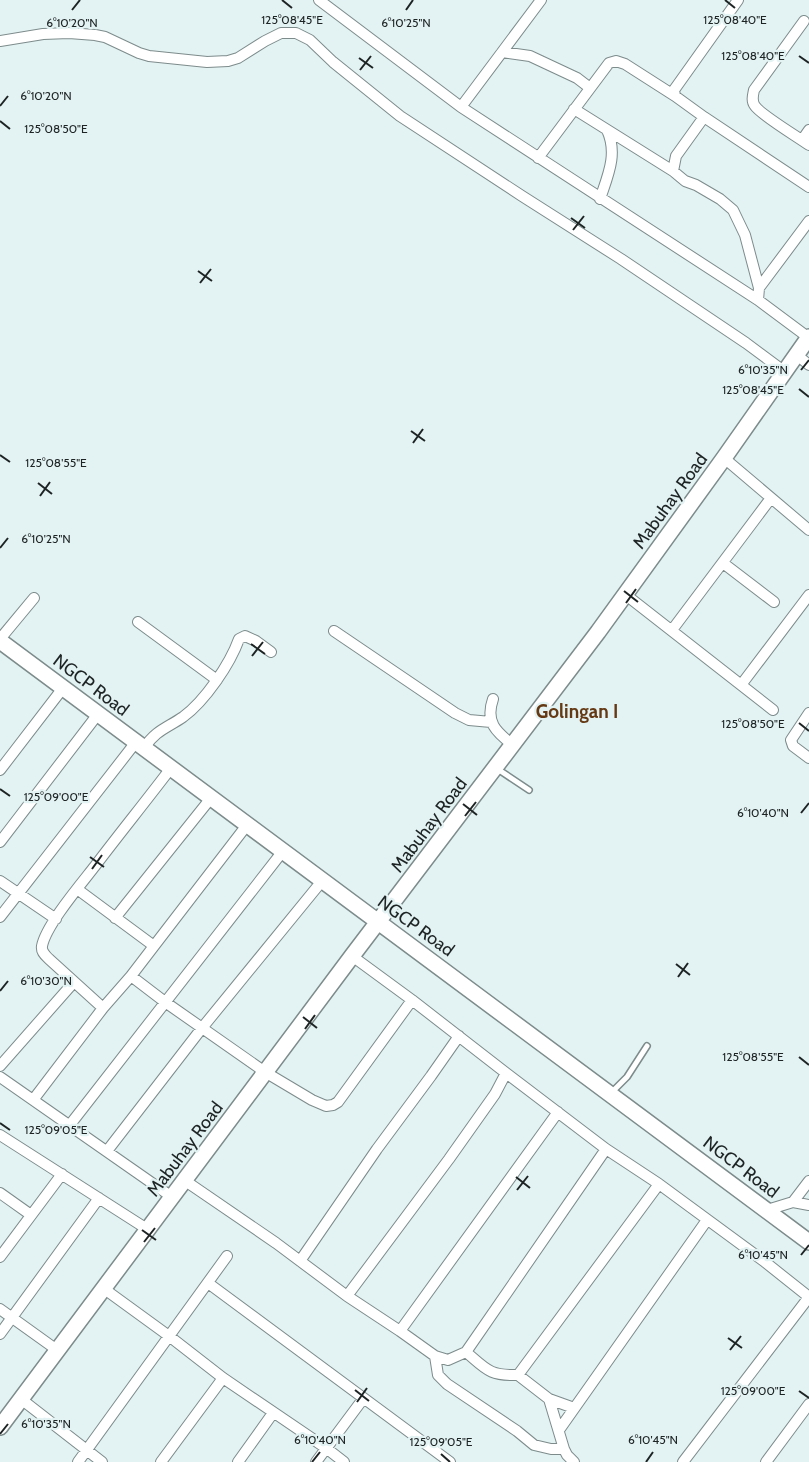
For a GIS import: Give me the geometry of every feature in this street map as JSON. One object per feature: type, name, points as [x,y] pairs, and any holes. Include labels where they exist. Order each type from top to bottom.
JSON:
[{"type":"street","points":[[319,0],[461,107],[758,300],[809,338]]},
{"type":"street","points":[[461,107],[542,0]]},
{"type":"street","points":[[675,96],[674,90],[738,0]]},
{"type":"street","points":[[804,21],[754,90],[752,99],[754,105],[763,114],[805,143],[809,130]]},
{"type":"street","points":[[0,41],[44,34],[95,35],[149,56],[207,62],[228,61],[238,58],[281,33],[296,33],[310,40],[333,62],[400,116],[629,264],[746,343],[784,372]]},
{"type":"street","points":[[502,52],[530,56],[577,78],[590,88]]},
{"type":"street","points":[[538,158],[609,63],[616,61],[625,64],[675,96],[809,187]]},
{"type":"street","points":[[574,109],[673,171],[685,181],[720,199],[733,210],[745,234],[759,288],[758,300]]},
{"type":"street","points":[[673,171],[676,156],[704,116]]},
{"type":"street","points":[[600,199],[612,163],[611,138],[607,130]]},
{"type":"street","points":[[759,288],[809,221]]},
{"type":"street","name":"Mabuhay Road","points":[[0,1427],[352,956],[626,595],[809,338]]},
{"type":"street","points":[[797,355],[809,364]]},
{"type":"street","points":[[724,458],[809,530]]},
{"type":"street","points":[[672,630],[771,498]]},
{"type":"street","points":[[723,563],[774,602]]},
{"type":"street","points":[[626,595],[773,710]]},
{"type":"street","points":[[741,685],[809,595]]},
{"type":"street","points":[[0,640],[34,598]]},
{"type":"street","points":[[138,622],[216,680]]},
{"type":"street","points":[[334,631],[455,714],[469,720],[491,722]]},
{"type":"street","points":[[0,917],[52,848],[140,745],[184,716],[202,699],[216,680],[239,639],[245,636],[256,641],[271,652]]},
{"type":"street","name":"NGCP Road","points":[[0,640],[809,1242]]},
{"type":"street","points":[[0,770],[63,688]]},
{"type":"street","points":[[493,699],[489,710],[491,722],[512,746]]},
{"type":"street","points":[[809,713],[791,740],[794,746],[809,758]]},
{"type":"street","points":[[0,842],[98,714]]},
{"type":"street","points":[[104,1008],[43,953],[42,948],[56,919],[77,889],[172,768]]},
{"type":"street","points":[[116,918],[211,798]]},
{"type":"street","points":[[33,1100],[247,825]]},
{"type":"street","points":[[69,1126],[283,851]]},
{"type":"street","points":[[0,881],[56,919]]},
{"type":"street","points":[[107,1152],[202,1028],[322,881]]},
{"type":"street","points":[[77,889],[154,946]]},
{"type":"street","points":[[352,956],[606,1149],[659,1184],[809,1297],[683,1462]]},
{"type":"street","points":[[131,976],[265,1072],[312,1100],[326,1106],[338,1102],[412,1000]]},
{"type":"street","points":[[0,1066],[74,982]]},
{"type":"street","points":[[300,1261],[377,1149],[432,1076],[459,1036]]},
{"type":"street","points":[[347,1296],[449,1159],[506,1074]]},
{"type":"street","points":[[0,1077],[172,1197]]},
{"type":"street","points":[[400,1331],[558,1112]]},
{"type":"street","points":[[0,1135],[147,1229]]},
{"type":"street","points":[[184,1180],[347,1296],[435,1356],[448,1360],[466,1352],[606,1149]]},
{"type":"street","points":[[1,1253],[62,1174]]},
{"type":"street","points":[[793,1202],[809,1181]]},
{"type":"street","points":[[518,1375],[659,1184]]},
{"type":"street","points":[[0,1193],[31,1215]]},
{"type":"street","points":[[0,1334],[99,1198]]},
{"type":"street","points":[[767,1210],[793,1202],[809,1205]]},
{"type":"street","points":[[559,1430],[707,1220]]},
{"type":"street","points":[[78,1462],[227,1256]]},
{"type":"street","points":[[208,1283],[450,1462]]},
{"type":"street","points":[[103,1288],[169,1336],[222,1378],[344,1462]]},
{"type":"street","points":[[0,1309],[57,1350]]},
{"type":"street","points":[[466,1352],[494,1373],[504,1376],[518,1375],[549,1399],[574,1408]]},
{"type":"street","points":[[435,1356],[438,1375],[447,1384],[517,1431],[534,1445],[550,1449],[564,1449]]},
{"type":"street","points":[[161,1462],[222,1378]]},
{"type":"street","points":[[316,1462],[363,1398]]},
{"type":"street","points":[[21,1399],[102,1462]]},
{"type":"street","points":[[549,1399],[564,1449],[574,1462]]},
{"type":"street","points":[[766,1462],[809,1404]]},
{"type":"street","points":[[238,1462],[272,1413]]},
{"type":"lane","points":[[496,768],[529,790]]},
{"type":"lane","points":[[611,1094],[627,1077],[646,1046]]},
{"type":"district","name":"Golingan I","points":[[577,711]]}]
